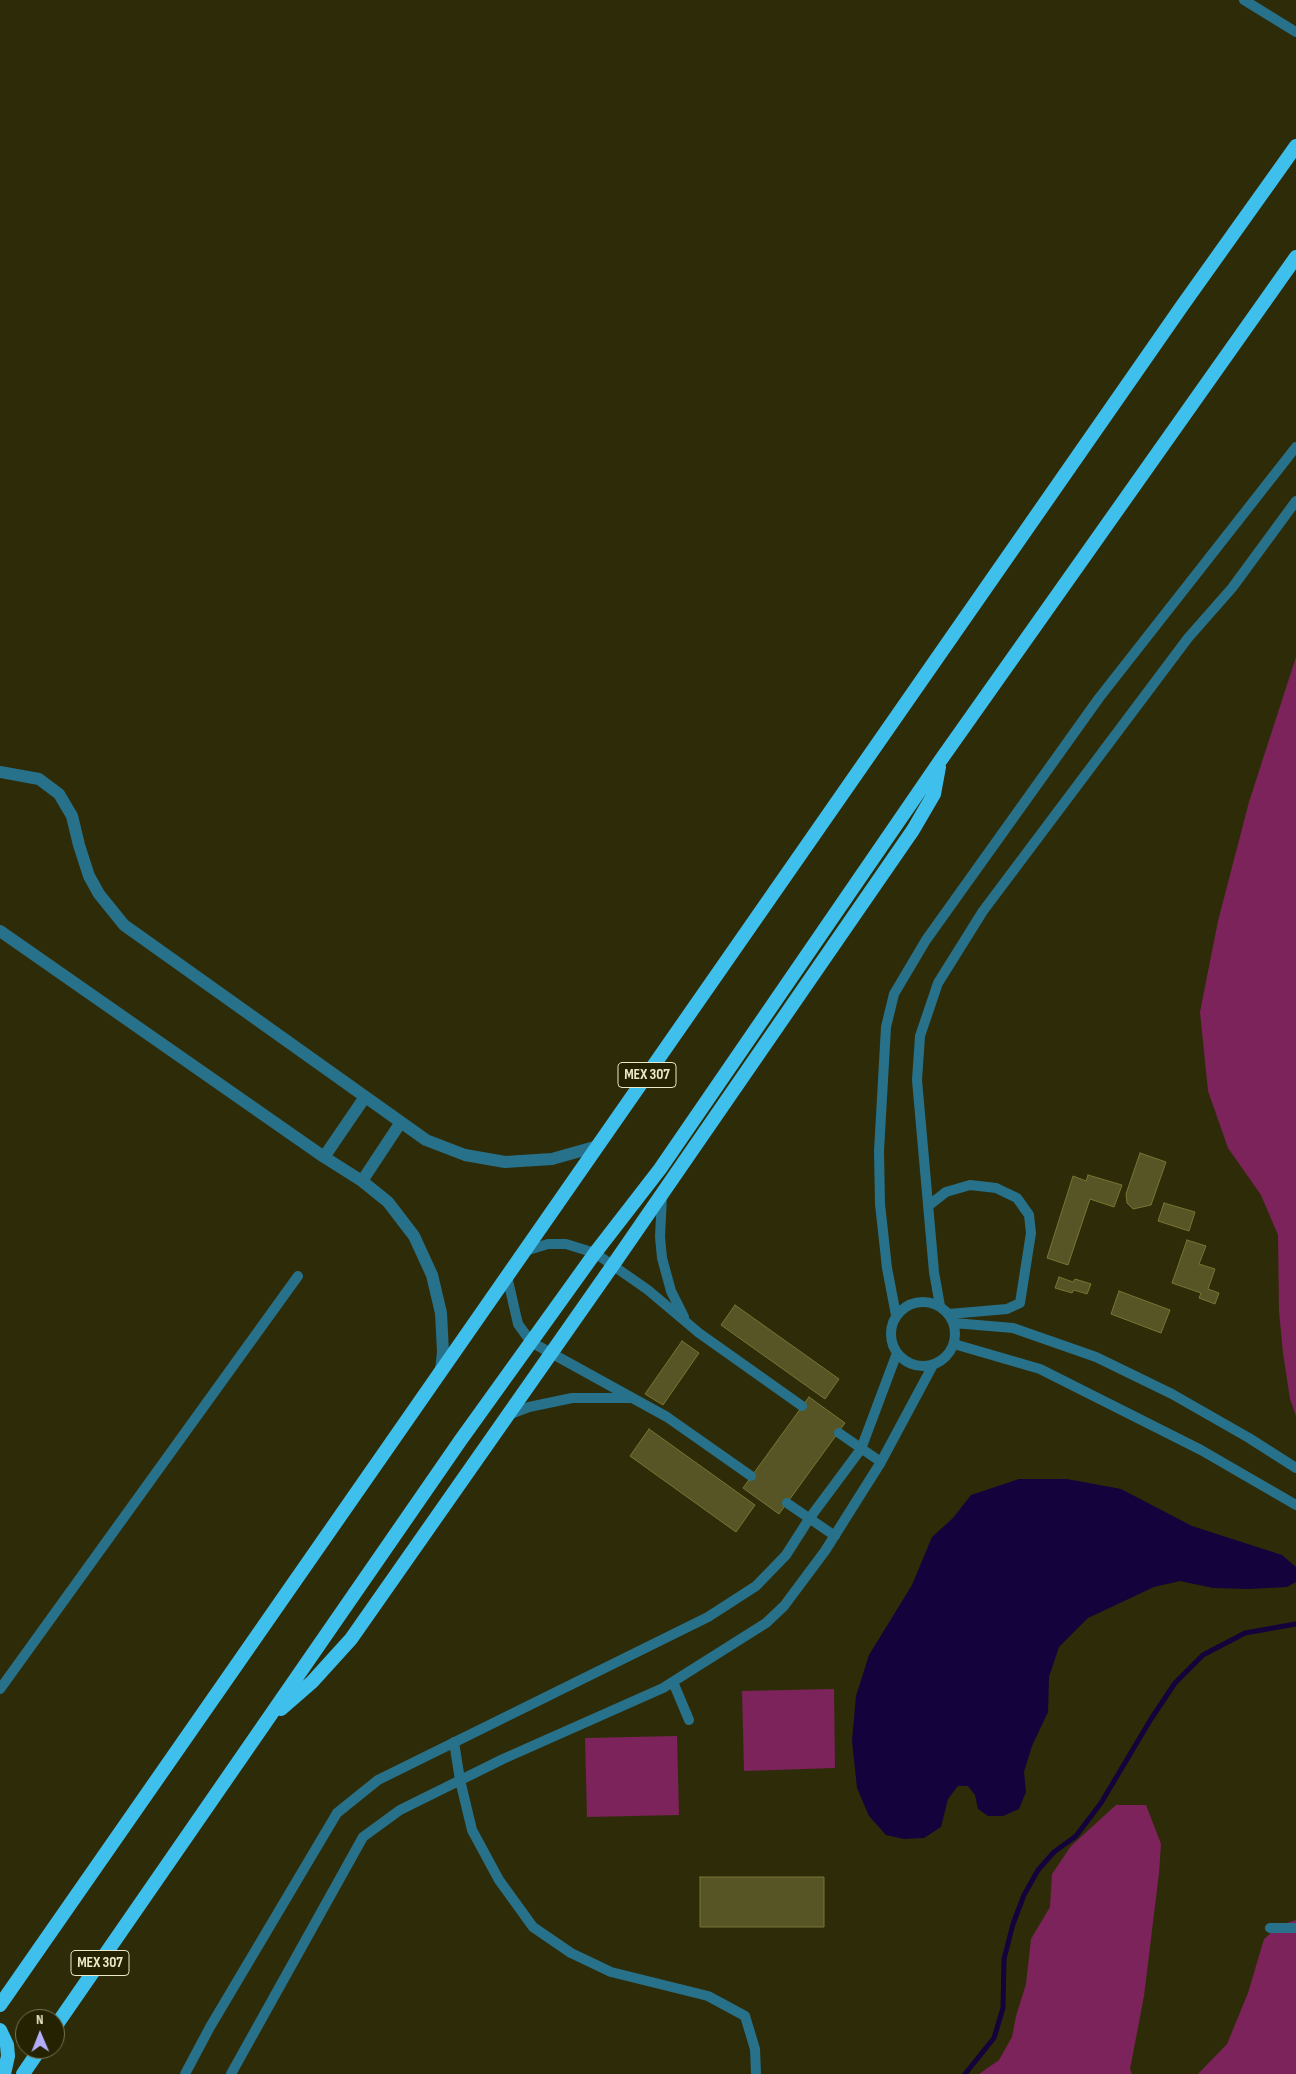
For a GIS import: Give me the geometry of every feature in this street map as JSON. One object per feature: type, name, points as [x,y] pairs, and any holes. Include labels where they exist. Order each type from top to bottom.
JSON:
[{"type":"highway","name":"MEX 307","points":[[0,2005],[1182,306],[1296,146]]},
{"type":"highway","name":"MEX 307","points":[[65,2013],[531,1342],[595,1253],[660,1169],[940,761],[1296,258]]},
{"type":"highway","points":[[269,1718],[312,1682],[351,1638],[551,1354],[913,830],[934,794],[940,761]]},
{"type":"highway","points":[[0,2030],[7,2045],[8,2056],[4,2074]]},
{"type":"highway","points":[[23,2074],[33,2059]]},
{"type":"street","points":[[0,772],[39,779],[59,794],[72,816],[79,845],[90,876],[99,894],[124,925],[426,1140],[445,1148],[485,1159],[529,1162],[552,1159],[598,1146]]},
{"type":"street","points":[[0,931],[324,1157],[362,1181],[388,1202],[402,1218],[424,1255],[438,1294],[441,1313],[441,1371]]},
{"type":"street","points":[[324,1157],[366,1097]]},
{"type":"street","points":[[362,1181],[400,1122]]},
{"type":"lane","points":[[1244,0],[1296,32]]},
{"type":"lane","points":[[933,1365],[913,1365],[897,1353],[892,1344],[890,1334],[896,1315],[883,1231],[878,1150],[886,1027],[894,994],[926,940],[1099,698],[1296,447]]},
{"type":"lane","points":[[940,1306],[934,1272],[918,1080],[920,1036],[938,983],[983,912],[1188,638],[1232,588],[1296,501]]},
{"type":"lane","points":[[928,1206],[946,1192],[970,1186],[996,1188],[1017,1198],[1029,1215],[1031,1233],[1020,1302],[1007,1309],[951,1319]]},
{"type":"lane","points":[[662,1194],[660,1216],[662,1258],[671,1291],[686,1323]]},
{"type":"lane","points":[[525,1251],[548,1244],[566,1244],[595,1253],[648,1290],[686,1323],[802,1406]]},
{"type":"lane","points":[[0,1689],[298,1276]]},
{"type":"lane","points":[[507,1276],[518,1324],[531,1342],[667,1417],[751,1476]]},
{"type":"lane","points":[[231,2074],[363,1837],[400,1810],[460,1780],[673,1682],[766,1623],[784,1606],[834,1536],[881,1462],[933,1365],[950,1353],[954,1344],[956,1333],[951,1319],[940,1306],[931,1302],[912,1303],[896,1315]]},
{"type":"lane","points":[[951,1319],[1014,1328],[1096,1357],[1172,1394],[1250,1438],[1296,1468]]},
{"type":"lane","points":[[954,1344],[1040,1369],[1201,1450],[1296,1505]]},
{"type":"lane","points":[[185,2074],[210,2027],[337,1813],[378,1780],[708,1617],[756,1586],[786,1554],[809,1519],[861,1449],[897,1353]]},
{"type":"lane","points":[[508,1415],[536,1405],[572,1398],[594,1396],[635,1398]]},
{"type":"lane","points":[[838,1433],[881,1462]]},
{"type":"lane","points":[[787,1503],[834,1536]]},
{"type":"lane","points":[[673,1682],[690,1720]]},
{"type":"lane","points":[[454,1742],[460,1780],[472,1830],[499,1880],[533,1926],[572,1953],[611,1972],[708,1996],[745,2016],[755,2049],[756,2074]]},
{"type":"lane","points":[[1270,1928],[1296,1928]]},
{"type":"shaded area","points":[[1296,657],[1296,1416],[1290,1399],[1283,1353],[1279,1311],[1278,1235],[1261,1195],[1228,1148],[1208,1091],[1200,1012],[1218,921],[1249,802]]},
{"type":"shaded area","points":[[1019,1479],[1067,1479],[1121,1489],[1192,1526],[1282,1555],[1296,1567],[1296,1582],[1287,1587],[1249,1589],[1213,1588],[1180,1581],[1154,1587],[1088,1618],[1059,1647],[1049,1677],[1048,1712],[1032,1746],[1024,1772],[1026,1792],[1019,1809],[1003,1816],[988,1816],[978,1809],[975,1795],[968,1786],[958,1786],[948,1799],[941,1827],[924,1838],[904,1839],[886,1835],[869,1816],[857,1788],[852,1741],[856,1696],[869,1655],[912,1585],[932,1537],[953,1518],[971,1495]]},
{"type":"shaded area","points":[[834,1689],[835,1768],[744,1771],[742,1691]]},
{"type":"shaded area","points":[[677,1736],[679,1815],[587,1817],[585,1738]]},
{"type":"shaded area","points":[[1116,1805],[1146,1805],[1161,1844],[1144,1996],[1130,2069],[1132,2074],[979,2074],[999,2060],[1012,2037],[1026,1984],[1031,1939],[1050,1907],[1052,1874],[1071,1846]]},
{"type":"shaded area","points":[[1296,1920],[1296,2074],[1198,2074],[1227,2044],[1248,1993],[1264,1939],[1280,1925]]},
{"type":"building","points":[[1140,1153],[1166,1162],[1151,1205],[1133,1209],[1127,1203],[1126,1194]]},
{"type":"building","points":[[1088,1175],[1122,1185],[1114,1207],[1090,1199],[1068,1265],[1047,1258],[1073,1176],[1086,1181]]},
{"type":"building","points":[[1164,1203],[1195,1212],[1189,1231],[1158,1221]]},
{"type":"building","points":[[1187,1240],[1206,1246],[1199,1264],[1215,1269],[1208,1289],[1219,1293],[1215,1304],[1199,1298],[1201,1293],[1172,1283]]},
{"type":"building","points":[[1059,1277],[1073,1282],[1075,1279],[1091,1284],[1087,1294],[1074,1290],[1072,1293],[1055,1288]]},
{"type":"building","points":[[1119,1291],[1170,1310],[1161,1333],[1111,1314]]},
{"type":"building","points":[[735,1305],[839,1379],[825,1399],[721,1325]]},
{"type":"building","points":[[682,1341],[699,1353],[663,1405],[645,1394]]},
{"type":"building","points":[[809,1397],[845,1423],[779,1514],[743,1488]]},
{"type":"building","points":[[649,1429],[755,1505],[736,1532],[630,1456]]},
{"type":"building","points":[[700,1877],[824,1877],[824,1927],[700,1927]]},
{"type":"waterway","points":[[965,2074],[994,2038],[1003,2008],[1004,1959],[1013,1924],[1024,1895],[1038,1870],[1054,1852],[1076,1836],[1101,1803],[1151,1719],[1175,1683],[1203,1655],[1245,1633],[1296,1624]]}]
